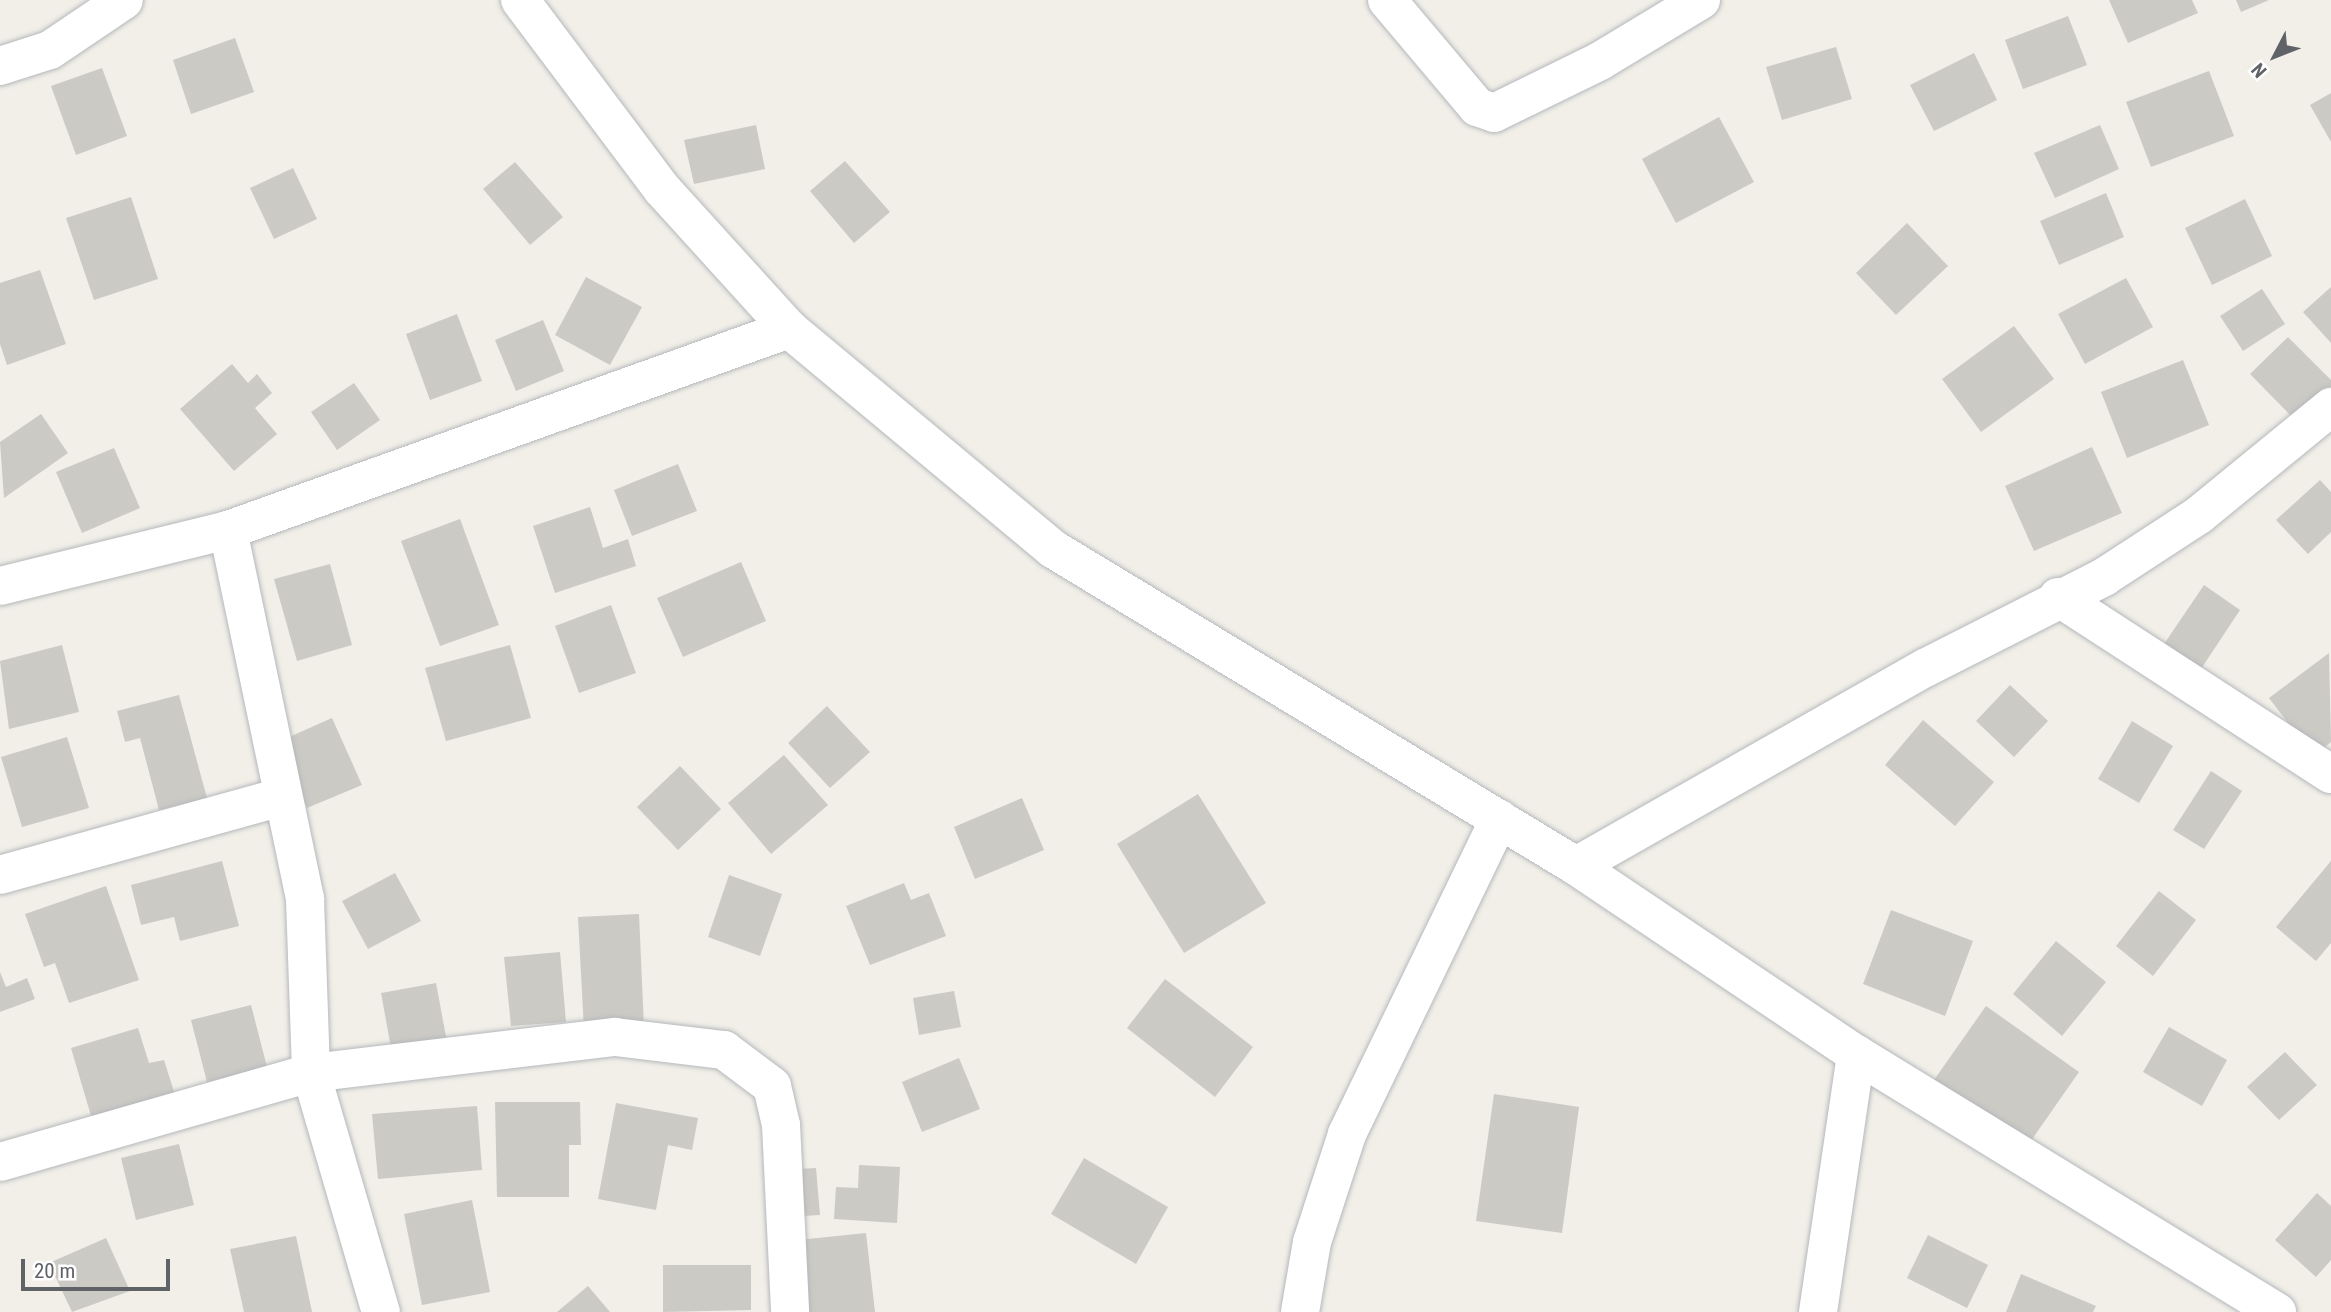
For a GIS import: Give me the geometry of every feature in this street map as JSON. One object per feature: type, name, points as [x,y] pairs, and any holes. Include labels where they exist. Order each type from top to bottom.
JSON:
[{"type":"street","points":[[0,66],[50,50],[124,0]]},
{"type":"street","points":[[520,0],[662,189],[789,329],[1053,549],[1576,866],[1856,1054],[2277,1312]]},
{"type":"street","points":[[1387,0],[1477,107],[1494,113],[1600,61],[1701,0]]},
{"type":"street","points":[[0,586],[228,530],[789,329]]},
{"type":"street","points":[[1576,866],[2058,597],[2104,577],[2199,515],[2331,407]]},
{"type":"street","points":[[228,530],[305,899],[311,1073],[380,1312]]},
{"type":"street","points":[[2058,597],[2331,774]]},
{"type":"street","points":[[0,875],[282,797]]},
{"type":"street","points":[[1300,1312],[1312,1242],[1347,1134],[1499,819]]},
{"type":"street","points":[[0,1162],[311,1073],[615,1037],[724,1050],[772,1086],[781,1125],[790,1312]]},
{"type":"street","points":[[1818,1312],[1856,1054]]},
{"type":"building","points":[[2109,0],[2192,0],[2198,13],[2128,43]]},
{"type":"building","points":[[2236,0],[2269,0],[2241,12]]},
{"type":"building","points":[[2068,16],[2087,65],[2023,89],[2005,40]]},
{"type":"building","points":[[235,38],[254,92],[191,114],[173,60]]},
{"type":"building","points":[[1836,47],[1852,99],[1782,120],[1766,67]]},
{"type":"building","points":[[1974,53],[1997,100],[1934,131],[1910,85]]},
{"type":"building","points":[[102,68],[127,136],[76,155],[51,86]]},
{"type":"building","points":[[2209,71],[2234,136],[2151,167],[2126,102]]},
{"type":"building","points":[[2331,93],[2331,142],[2310,105]]},
{"type":"building","points":[[1719,117],[1754,182],[1676,223],[1642,159]]},
{"type":"building","points":[[756,125],[765,169],[694,184],[684,140]]},
{"type":"building","points":[[2100,125],[2119,169],[2055,198],[2034,153]]},
{"type":"building","points":[[845,161],[890,212],[854,243],[810,191]]},
{"type":"building","points":[[515,162],[563,217],[530,245],[483,189]]},
{"type":"building","points":[[293,168],[317,219],[274,239],[250,188]]},
{"type":"building","points":[[2106,193],[2124,237],[2059,265],[2040,221]]},
{"type":"building","points":[[131,197],[158,279],[94,300],[66,218]]},
{"type":"building","points":[[2245,199],[2272,256],[2212,285],[2185,228]]},
{"type":"building","points":[[1907,223],[1948,266],[1896,315],[1856,273]]},
{"type":"building","points":[[40,270],[66,344],[7,365],[0,344],[0,283]]},
{"type":"building","points":[[586,277],[642,307],[610,365],[555,335]]},
{"type":"building","points":[[2126,278],[2153,327],[2085,364],[2058,314]]},
{"type":"building","points":[[2331,287],[2331,343],[2303,312]]},
{"type":"building","points":[[2262,289],[2285,324],[2243,351],[2220,316]]},
{"type":"building","points":[[457,314],[482,381],[430,400],[406,334]]},
{"type":"building","points":[[543,320],[564,371],[516,391],[495,340]]},
{"type":"building","points":[[2014,326],[2054,379],[1981,432],[1942,379]]},
{"type":"building","points":[[2288,337],[2331,380],[2331,388],[2297,422],[2250,374]]},
{"type":"building","points":[[2183,360],[2209,425],[2127,458],[2101,392]]},
{"type":"building","points":[[232,364],[248,383],[257,374],[272,393],[255,408],[277,434],[234,471],[180,409]]},
{"type":"building","points":[[354,383],[380,420],[337,450],[311,412]]},
{"type":"building","points":[[41,414],[68,453],[4,498],[0,442]]},
{"type":"building","points":[[2092,447],[2122,513],[2034,551],[2005,486]]},
{"type":"building","points":[[114,448],[140,508],[82,533],[56,472]]},
{"type":"building","points":[[678,464],[697,511],[632,536],[614,490]]},
{"type":"building","points":[[2320,480],[2331,492],[2331,532],[2308,554],[2276,520]]},
{"type":"building","points":[[590,507],[603,548],[628,539],[636,566],[555,593],[533,526]]},
{"type":"building","points":[[460,519],[499,625],[440,646],[401,541]]},
{"type":"building","points":[[741,562],[766,621],[683,657],[657,598]]},
{"type":"building","points":[[330,564],[352,645],[297,661],[274,579]]},
{"type":"building","points":[[2204,585],[2240,610],[2197,675],[2160,650]]},
{"type":"building","points":[[611,605],[636,673],[579,693],[555,626]]},
{"type":"building","points":[[62,645],[79,712],[9,729],[0,661]]},
{"type":"building","points":[[510,645],[531,718],[446,741],[425,668]]},
{"type":"building","points":[[2329,653],[2331,742],[2313,756],[2269,698]]},
{"type":"building","points":[[2010,685],[2048,721],[2014,757],[1976,721]]},
{"type":"building","points":[[179,695],[207,798],[159,810],[140,738],[125,742],[117,711]]},
{"type":"building","points":[[827,706],[870,752],[830,788],[788,743]]},
{"type":"building","points":[[332,718],[362,785],[307,808],[278,742]]},
{"type":"building","points":[[1923,720],[1994,782],[1955,826],[1885,765]]},
{"type":"building","points":[[2132,721],[2173,746],[2139,803],[2098,779]]},
{"type":"building","points":[[67,737],[89,808],[22,827],[1,757]]},
{"type":"building","points":[[784,755],[828,805],[771,854],[728,803]]},
{"type":"building","points":[[680,766],[721,809],[678,850],[637,807]]},
{"type":"building","points":[[2211,771],[2242,791],[2204,849],[2173,830]]},
{"type":"building","points":[[1198,794],[1266,903],[1184,953],[1117,844]]},
{"type":"building","points":[[1022,798],[1044,850],[975,879],[954,827]]},
{"type":"building","points":[[222,861],[239,926],[180,941],[174,917],[141,925],[131,885]]},
{"type":"building","points":[[2331,861],[2331,943],[2316,961],[2276,927]]},
{"type":"building","points":[[395,873],[421,921],[368,949],[342,901]]},
{"type":"building","points":[[729,875],[782,894],[760,956],[708,937]]},
{"type":"building","points":[[904,883],[911,900],[929,893],[946,936],[870,965],[846,906]]},
{"type":"building","points":[[106,886],[139,980],[69,1003],[55,963],[44,967],[25,914]]},
{"type":"building","points":[[2159,891],[2196,920],[2153,976],[2116,946]]},
{"type":"building","points":[[1891,910],[1973,941],[1945,1016],[1863,984]]},
{"type":"building","points":[[639,914],[644,1027],[584,1030],[578,917]]},
{"type":"building","points":[[2056,941],[2106,982],[2062,1036],[2013,994]]},
{"type":"building","points":[[560,952],[566,1022],[511,1026],[504,957]]},
{"type":"building","points":[[0,972],[6,987],[27,978],[35,999],[0,1012]]},
{"type":"building","points":[[1165,979],[1253,1047],[1215,1097],[1127,1028]]},
{"type":"building","points":[[436,983],[447,1042],[392,1053],[381,993]]},
{"type":"building","points":[[954,991],[961,1027],[919,1035],[913,998]]},
{"type":"building","points":[[251,1005],[267,1067],[207,1082],[191,1020]]},
{"type":"building","points":[[1986,1006],[2079,1072],[2028,1145],[1934,1080]]},
{"type":"building","points":[[2169,1027],[2227,1060],[2202,1106],[2143,1072]]},
{"type":"building","points":[[138,1028],[149,1063],[164,1060],[177,1101],[94,1126],[71,1048]]},
{"type":"building","points":[[2285,1052],[2317,1085],[2279,1120],[2247,1087]]},
{"type":"building","points":[[959,1058],[980,1109],[922,1132],[902,1082]]},
{"type":"building","points":[[1494,1094],[1579,1107],[1562,1233],[1476,1221]]},
{"type":"building","points":[[495,1102],[580,1102],[581,1145],[569,1145],[569,1197],[497,1197]]},
{"type":"building","points":[[616,1103],[698,1118],[692,1150],[668,1145],[656,1210],[598,1199]]},
{"type":"building","points":[[477,1106],[482,1170],[378,1179],[372,1114]]},
{"type":"building","points":[[179,1144],[194,1205],[136,1220],[121,1158]]},
{"type":"building","points":[[1084,1158],[1168,1207],[1136,1264],[1051,1214]]},
{"type":"building","points":[[859,1165],[900,1167],[897,1223],[834,1219],[836,1187],[858,1188]]},
{"type":"building","points":[[816,1168],[820,1215],[785,1217],[781,1170]]},
{"type":"building","points":[[2317,1193],[2331,1206],[2331,1260],[2316,1277],[2275,1240]]},
{"type":"building","points":[[472,1200],[490,1292],[422,1305],[404,1214]]},
{"type":"building","points":[[866,1233],[875,1312],[806,1312],[798,1240]]},
{"type":"building","points":[[1928,1235],[1988,1265],[1967,1308],[1907,1278]]},
{"type":"building","points":[[296,1236],[312,1312],[244,1312],[230,1249]]},
{"type":"building","points":[[106,1238],[130,1291],[72,1312],[49,1263]]},
{"type":"building","points":[[663,1265],[751,1265],[751,1310],[663,1312]]},
{"type":"building","points":[[2021,1274],[2096,1306],[2093,1312],[2006,1312]]},
{"type":"building","points":[[588,1286],[610,1312],[557,1312]]}]
